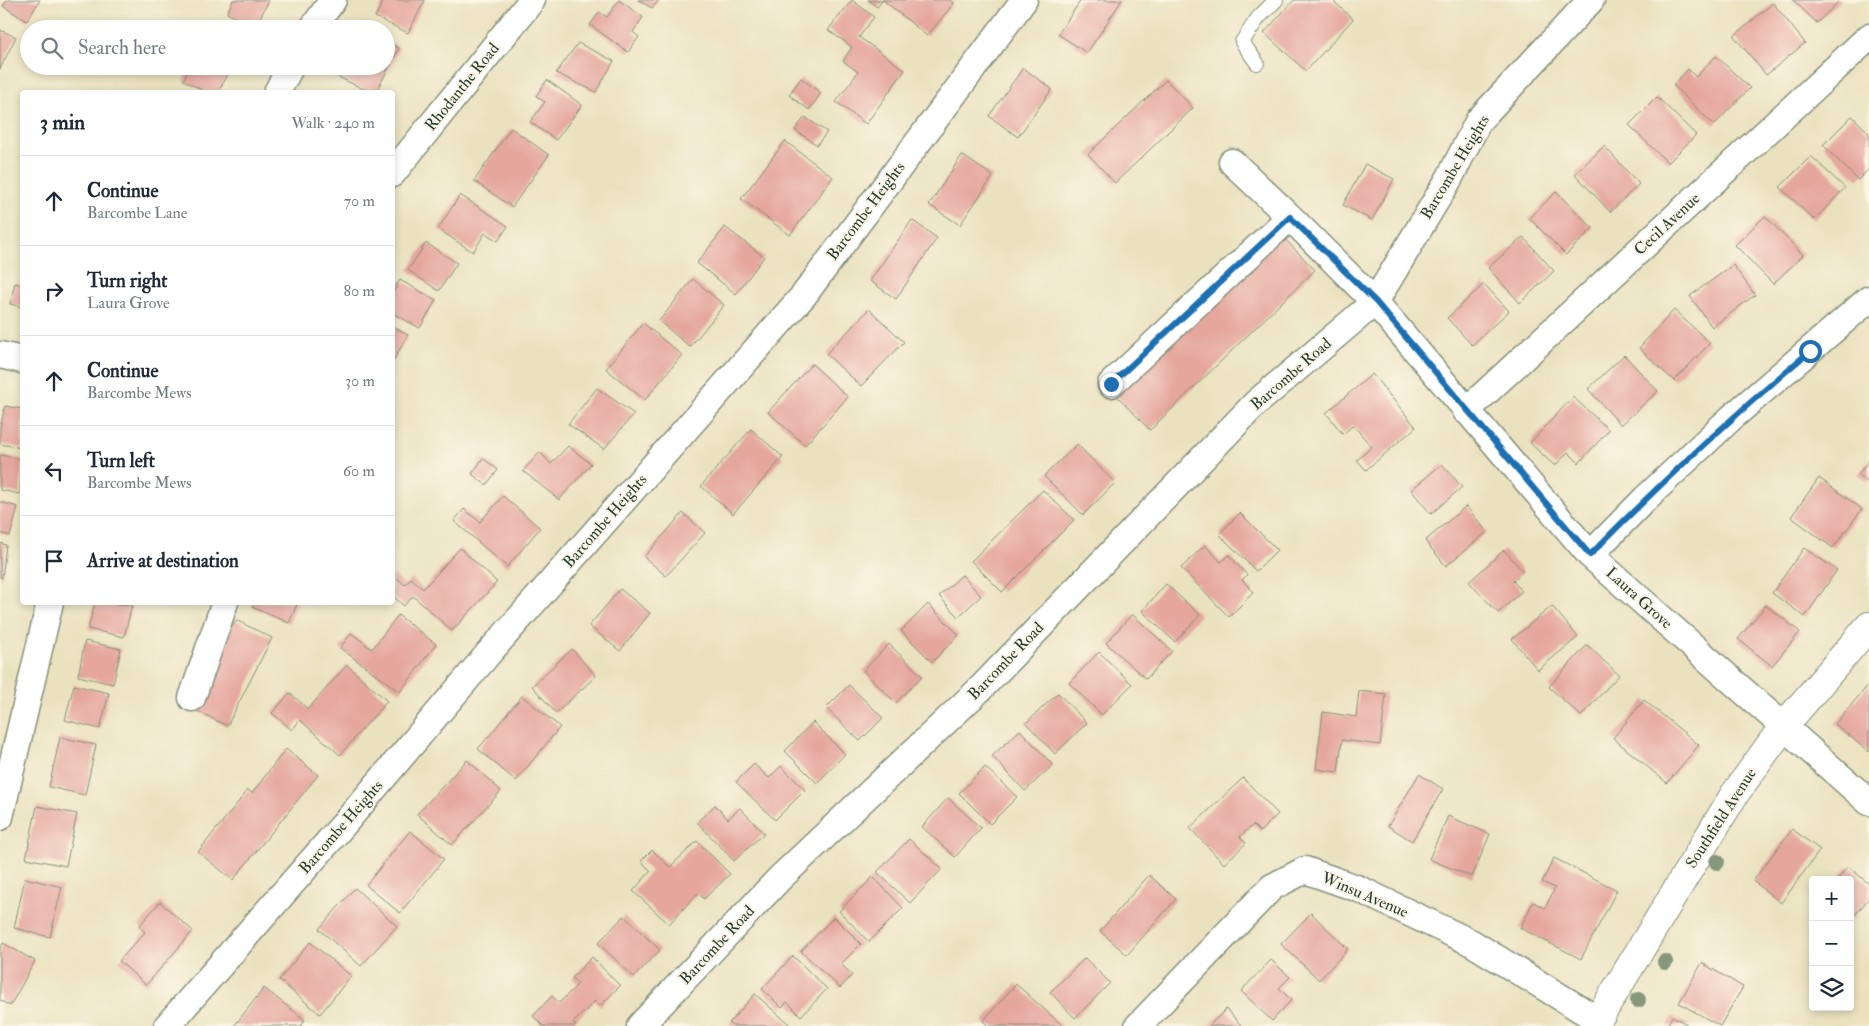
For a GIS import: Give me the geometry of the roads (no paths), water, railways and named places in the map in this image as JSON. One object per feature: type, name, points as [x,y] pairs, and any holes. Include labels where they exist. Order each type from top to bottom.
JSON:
[{"type":"street","points":[[319,20],[333,0]]},
{"type":"street","name":"Rhodanthe Road","points":[[395,170],[532,0]]},
{"type":"street","name":"Barcombe Heights","points":[[167,1026],[350,817],[488,654],[804,295],[1024,0]]},
{"type":"street","name":"Barcombe Heights","points":[[1376,302],[1449,179],[1479,120],[1591,0]]},
{"type":"street","name":"Cecil Avenue","points":[[1466,411],[1869,37]]},
{"type":"street","points":[[278,90],[286,75]]},
{"type":"street","name":"Laura Grove","points":[[1232,162],[1376,302],[1466,411],[1590,555],[1869,802]]},
{"type":"street","points":[[1111,384],[1290,217]]},
{"type":"street","points":[[1590,555],[1645,498],[1730,419],[1869,299]]},
{"type":"street","name":"Barcombe Road","points":[[640,1026],[779,879],[979,690],[1256,403],[1376,302]]},
{"type":"street","points":[[0,355],[20,360]]},
{"type":"street","points":[[0,817],[49,605]]},
{"type":"street","points":[[192,698],[224,605]]},
{"type":"street","name":"Southfield Avenue","points":[[1596,1023],[1734,795],[1783,726],[1869,626]]},
{"type":"street","name":"Winsu Avenue","points":[[1138,1026],[1272,887],[1305,870],[1359,889],[1472,943],[1596,1023]]},
{"type":"lane","points":[[1257,63],[1242,42],[1258,18],[1276,0]]}]
